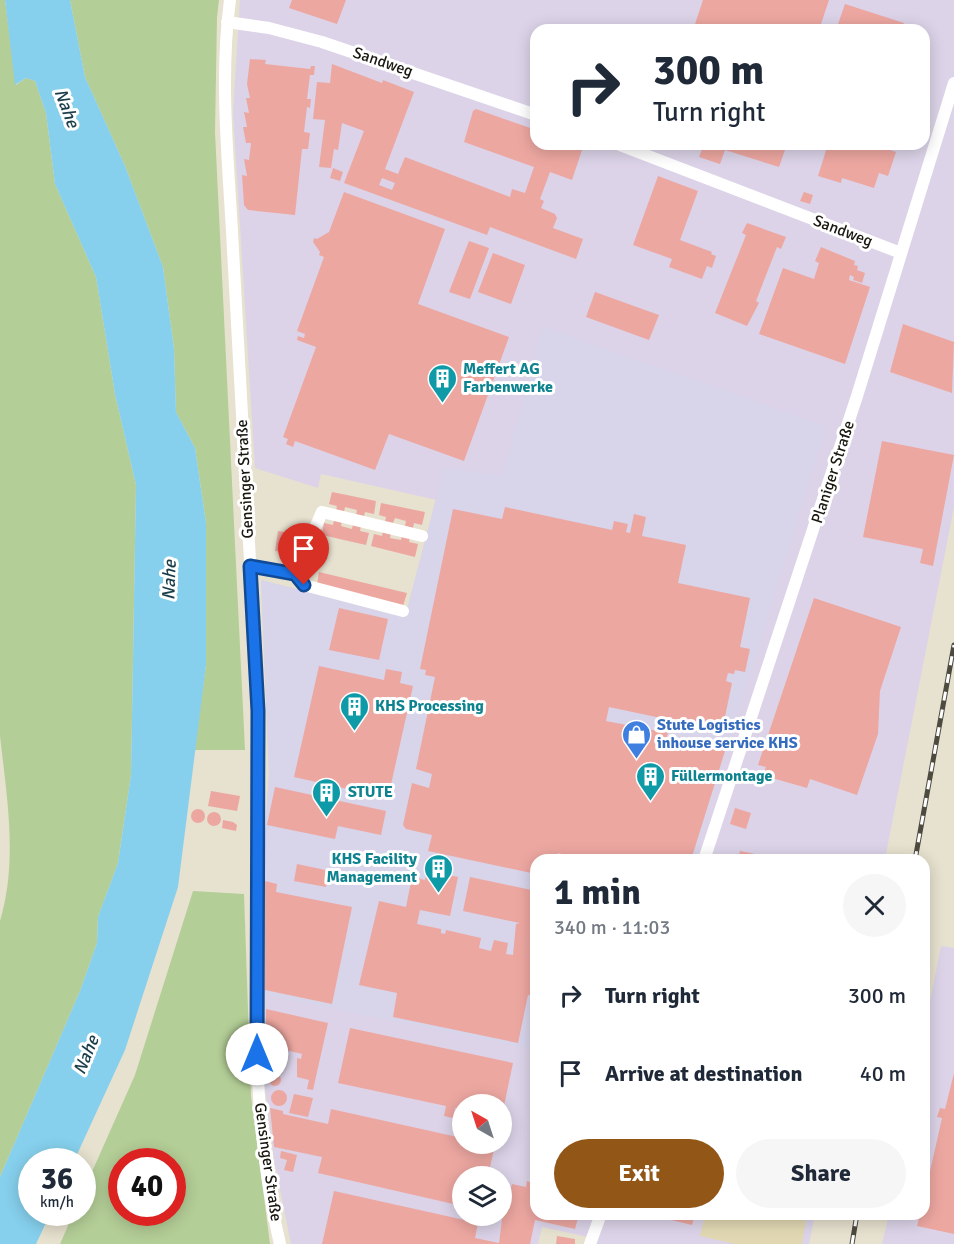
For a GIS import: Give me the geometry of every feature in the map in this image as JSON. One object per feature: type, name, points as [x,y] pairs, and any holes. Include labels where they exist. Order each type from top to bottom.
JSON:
[{"type":"street","name":"Gensinger Straße","points":[[230,0],[227,22],[226,125],[258,711],[257,1076],[271,1206],[280,1244]]},
{"type":"street","name":"Sandweg","points":[[227,22],[269,28],[322,42],[530,113]]},
{"type":"street","name":"Planiger Straße","points":[[706,854],[806,555],[954,83]]},
{"type":"street","name":"Sandweg","points":[[633,150],[901,253]]},
{"type":"street","points":[[295,574],[322,512],[422,536]]},
{"type":"street","points":[[250,566],[295,574],[304,585],[403,611]]},
{"type":"street","points":[[590,1244],[599,1220]]},
{"type":"shaded area","points":[[240,0],[954,0],[954,507],[886,854],[530,854],[530,1220],[814,1220],[809,1244],[596,1244],[597,1239],[542,1227],[538,1244],[291,1244],[274,1160],[263,1072],[263,867],[269,773],[261,580],[405,617],[437,500],[321,474],[318,488],[255,468],[233,112]]},
{"type":"shaded area","points":[[543,327],[826,426],[696,854],[530,854],[530,1049],[263,995],[263,867],[269,773],[261,580],[405,617],[444,467],[502,476]]},
{"type":"shaded area","points":[[941,946],[954,948],[954,1244],[882,1244],[888,1220],[930,1220],[930,1002]]},
{"type":"green space","points":[[0,0],[5,0],[16,85],[26,78],[35,81],[46,113],[55,184],[96,277],[115,394],[136,485],[131,775],[118,863],[98,917],[97,943],[80,991],[0,1177],[0,921],[9,875],[10,852],[8,806],[0,736]]},
{"type":"green space","points":[[70,0],[219,0],[215,132],[245,750],[194,750],[206,665],[206,523],[195,448],[176,412],[174,349],[163,267],[125,166],[85,77]]},
{"type":"green space","points":[[193,891],[244,894],[251,1096],[270,1244],[60,1244],[68,1226],[96,1226],[96,1163],[135,1075]]},
{"type":"sand","points":[[704,1220],[806,1220],[802,1244],[735,1244],[700,1236]]},
{"type":"water","name":"Nahe","points":[[5,0],[70,0],[85,77],[125,166],[163,267],[174,349],[176,412],[195,448],[206,523],[206,665],[178,887],[125,1050],[80,1148],[18,1148],[18,1226],[44,1226],[36,1244],[0,1244],[0,1177],[80,991],[97,943],[98,917],[118,863],[131,775],[136,485],[115,394],[96,277],[55,184],[46,113],[35,81],[26,78],[15,85]]},
{"type":"building","points":[[292,0],[346,0],[337,24],[289,8]]},
{"type":"building","points":[[703,0],[829,0],[821,24],[695,24]]},
{"type":"building","points":[[845,4],[904,23],[904,24],[838,24]]},
{"type":"building","points":[[250,59],[266,60],[265,64],[310,69],[311,66],[315,66],[314,75],[310,75],[307,99],[311,99],[310,108],[307,107],[304,132],[310,133],[308,149],[302,149],[295,215],[248,210],[244,205],[242,175],[247,176],[244,159],[249,160],[251,143],[246,143],[243,127],[247,127],[244,112],[249,113],[246,98],[250,98],[247,84]]},
{"type":"building","points":[[332,64],[382,83],[383,80],[414,92],[385,169],[398,174],[405,157],[510,197],[512,189],[525,193],[534,167],[464,142],[473,111],[476,109],[530,128],[530,150],[582,150],[572,180],[550,172],[540,199],[544,201],[541,208],[555,214],[557,218],[553,228],[583,239],[576,259],[490,227],[487,235],[344,183],[364,131],[342,123],[338,150],[334,149],[331,168],[319,167],[325,120],[313,119],[317,82],[330,83]],"holes":[[[382,178],[395,183],[392,190],[379,185]]]},
{"type":"building","points":[[702,150],[725,150],[720,164],[699,157]]},
{"type":"building","points":[[725,150],[785,150],[779,167]]},
{"type":"building","points":[[826,150],[889,150],[896,152],[888,176],[879,173],[874,188],[842,178],[841,183],[818,176]]},
{"type":"building","points":[[333,168],[343,172],[340,181],[330,178]]},
{"type":"building","points":[[658,176],[698,191],[680,240],[712,252],[711,254],[716,256],[712,268],[707,266],[702,279],[669,267],[672,259],[633,245]]},
{"type":"building","points":[[344,192],[445,229],[418,304],[509,337],[464,461],[389,434],[375,470],[295,441],[293,447],[286,444],[288,439],[283,437],[316,347],[297,340],[298,336],[304,338],[305,334],[297,331],[324,257],[319,255],[320,252],[313,242],[314,238],[317,239],[329,232]]},
{"type":"building","points":[[804,192],[813,195],[810,204],[800,201]]},
{"type":"building","points":[[747,223],[786,237],[781,249],[777,247],[756,301],[759,303],[747,326],[715,313],[746,235],[742,233]]},
{"type":"building","points":[[469,241],[489,248],[470,299],[449,292]]},
{"type":"building","points":[[821,247],[855,261],[854,265],[858,266],[857,270],[865,273],[862,283],[853,280],[854,277],[850,275],[849,280],[870,287],[845,364],[759,334],[783,268],[814,279],[819,263],[815,261]]},
{"type":"building","points":[[493,253],[525,265],[511,304],[478,292]]},
{"type":"building","points":[[595,292],[659,315],[649,340],[586,317]]},
{"type":"building","points":[[903,324],[954,342],[952,393],[890,372]]},
{"type":"building","points":[[882,441],[954,455],[933,566],[920,563],[923,549],[863,537]]},
{"type":"building","points":[[332,492],[376,501],[374,514],[365,512],[364,516],[356,515],[357,510],[345,507],[344,512],[336,510],[337,506],[329,504]]},
{"type":"building","points":[[381,503],[425,512],[422,525],[414,523],[413,528],[405,526],[406,521],[395,518],[393,523],[385,522],[386,517],[379,515]]},
{"type":"building","points":[[505,507],[612,530],[614,521],[628,524],[626,532],[630,533],[634,514],[646,517],[642,536],[686,545],[678,583],[750,598],[740,647],[750,649],[745,672],[735,670],[734,674],[728,673],[726,681],[732,683],[722,731],[609,707],[606,721],[668,733],[666,739],[725,751],[693,854],[530,854],[530,873],[428,851],[432,835],[406,829],[403,825],[412,783],[429,788],[432,774],[416,769],[435,677],[425,675],[426,670],[420,669],[453,509],[502,519]]},
{"type":"building","points":[[334,520],[342,521],[341,526],[352,529],[353,524],[361,526],[360,531],[369,533],[366,545],[322,535],[324,523],[333,525]]},
{"type":"building","points":[[278,531],[292,533],[290,553],[275,551]]},
{"type":"building","points":[[383,531],[391,533],[390,538],[401,540],[402,535],[410,537],[409,542],[418,544],[415,557],[371,546],[374,534],[382,536]]},
{"type":"building","points":[[319,572],[407,593],[403,606],[317,584]]},
{"type":"building","points":[[814,598],[901,627],[880,691],[878,734],[857,795],[810,779],[807,788],[772,778],[763,774],[766,767],[758,765]]},
{"type":"building","points":[[339,608],[388,619],[379,660],[329,650]]},
{"type":"building","name":"KHS Processing","points":[[319,666],[384,680],[386,669],[402,672],[400,683],[413,686],[388,798],[294,777]]},
{"type":"building","name":"STUTE","points":[[275,787],[386,811],[381,835],[338,826],[335,839],[267,825]]},
{"type":"building","points":[[211,791],[240,796],[237,811],[208,806]]},
{"type":"building","points":[[735,808],[751,813],[746,829],[730,824]]},
{"type":"building","points":[[195,809],[201,809],[205,816],[201,823],[195,823],[191,819],[191,813]]},
{"type":"building","points":[[211,812],[217,812],[221,819],[217,826],[211,826],[207,822],[207,816]]},
{"type":"building","points":[[223,820],[237,825],[236,831],[222,828]]},
{"type":"building","points":[[740,851],[755,854],[739,854]]},
{"type":"building","points":[[297,864],[330,871],[326,887],[294,881]]},
{"type":"building","points":[[427,871],[458,877],[450,916],[420,910],[417,924],[441,929],[441,933],[445,934],[446,930],[481,938],[479,948],[491,951],[494,940],[508,943],[506,954],[513,955],[516,924],[520,923],[463,911],[470,877],[530,890],[530,996],[528,995],[518,1043],[393,1017],[397,993],[359,985],[379,901],[406,907],[412,877],[425,880]]},
{"type":"building","points":[[265,881],[277,884],[276,892],[352,907],[332,1004],[265,990]]},
{"type":"building","points":[[266,1009],[328,1023],[313,1090],[307,1089],[309,1080],[297,1077],[297,1058],[301,1059],[302,1054],[282,1049],[276,1072],[266,1073]]},
{"type":"building","points":[[350,1028],[513,1063],[506,1094],[452,1094],[452,1118],[444,1116],[446,1106],[338,1083]]},
{"type":"building","points":[[954,1073],[954,1234],[917,1226],[918,1220],[930,1220],[930,1171],[942,1118],[937,1117],[940,1108],[945,1109]]},
{"type":"building","points":[[277,1074],[281,1080],[277,1086],[273,1086],[269,1078]]},
{"type":"building","points":[[279,1090],[287,1098],[279,1106],[271,1098]]},
{"type":"building","points":[[294,1094],[313,1098],[308,1117],[289,1113]]},
{"type":"building","points":[[270,1108],[283,1111],[283,1114],[328,1124],[331,1109],[452,1136],[452,1154],[493,1154],[490,1166],[452,1166],[452,1204],[318,1173],[322,1157],[274,1147]]},
{"type":"building","points":[[281,1151],[297,1155],[293,1172],[284,1170],[287,1160],[280,1158]]},
{"type":"building","points":[[527,1181],[530,1182],[530,1220],[535,1220],[530,1244],[322,1244],[334,1191],[452,1217],[452,1226],[477,1226],[475,1238],[499,1243],[501,1226],[512,1226],[512,1184],[526,1187]]},
{"type":"building","points":[[535,1220],[577,1220],[575,1229]]},
{"type":"building","points":[[671,1220],[693,1220],[692,1225]]},
{"type":"building","points":[[557,1236],[575,1239],[575,1244],[556,1244]]},
{"type":"railway","points":[[916,854],[954,645]]},
{"type":"railway","points":[[852,1244],[856,1220]]},
{"type":"place","name":"Meffert AG Farbenwerke","points":[[442,404]]},
{"type":"place","name":"KHS Processing","points":[[354,732]]},
{"type":"place","name":"Stute Logistics inhouse service KHS","points":[[636,760]]},
{"type":"place","name":"Füllermontage","points":[[650,802]]},
{"type":"place","name":"STUTE","points":[[327,818]]},
{"type":"place","name":"KHS Facility Management","points":[[438,894]]},
{"type":"route","points":[[257,1054],[258,711],[250,566],[295,574],[304,585]]}]
